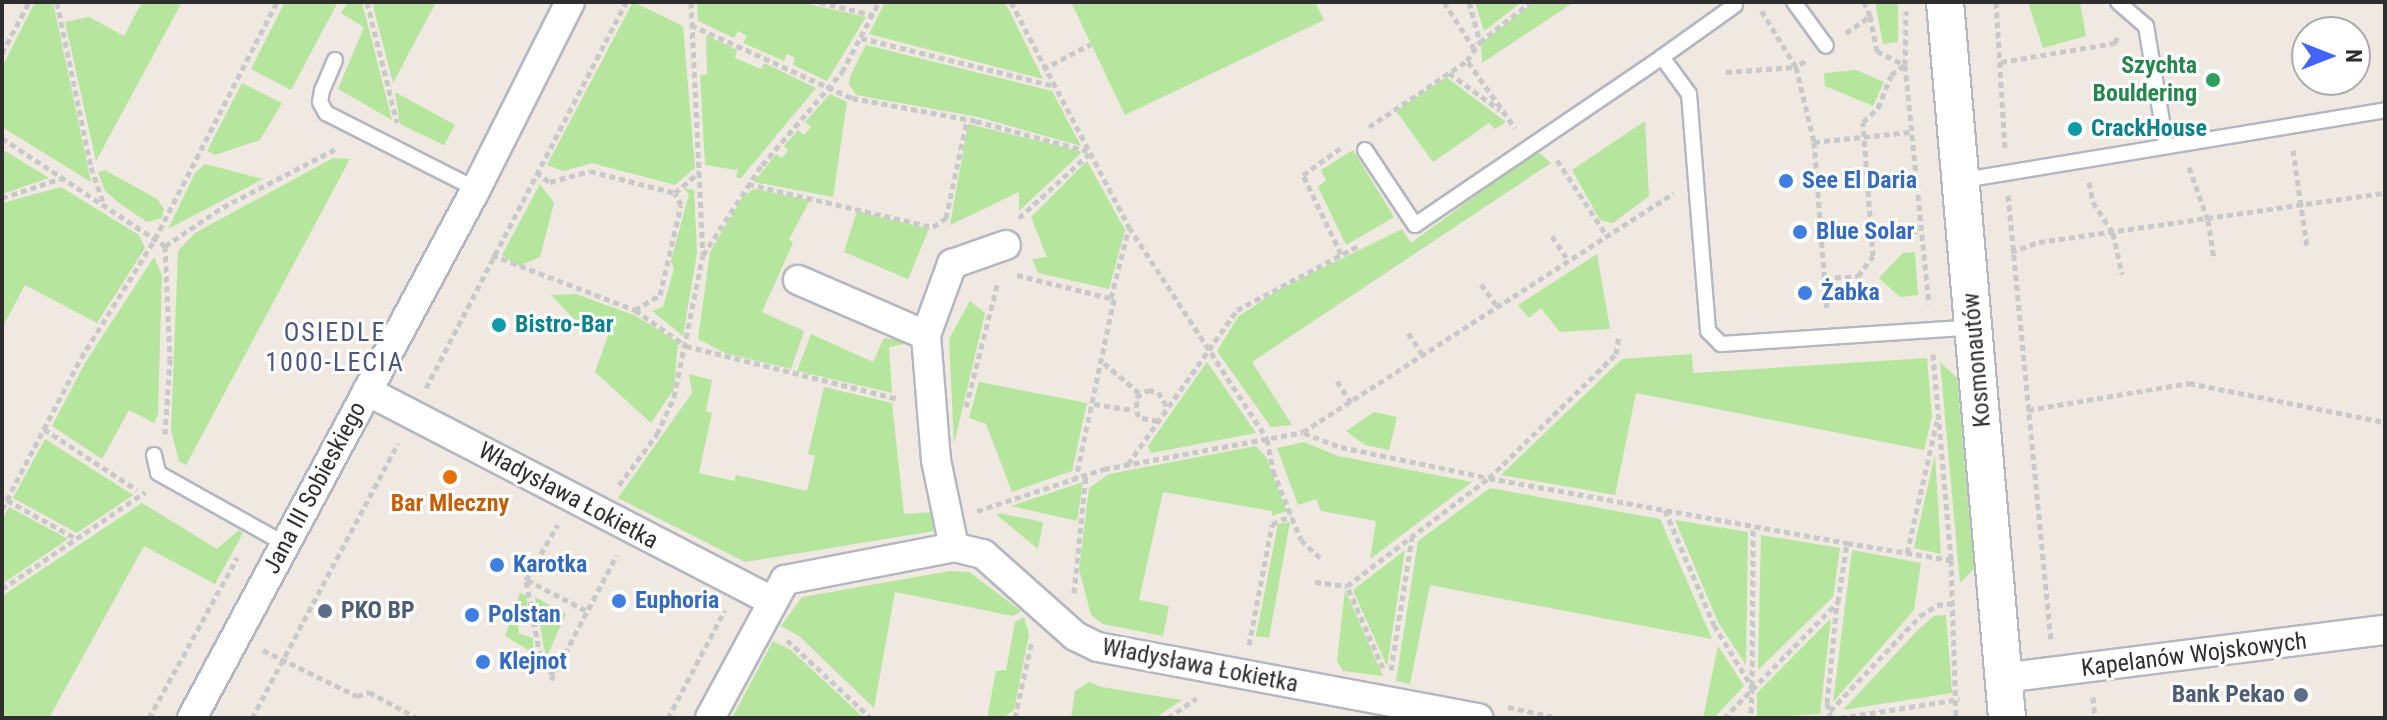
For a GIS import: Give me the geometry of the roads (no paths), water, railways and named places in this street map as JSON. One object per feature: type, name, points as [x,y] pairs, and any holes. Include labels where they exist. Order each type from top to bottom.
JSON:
[{"type":"street","name":"Jana III Sobieskiego","points":[[192,718],[476,189],[570,2]]},
{"type":"street","name":"Kosmonautów","points":[[1945,2],[1964,180],[2007,718]]},
{"type":"street","points":[[710,718],[771,600],[791,577],[952,538],[929,394],[926,335],[952,264],[1006,245]]},
{"type":"street","points":[[798,280],[926,335]]},
{"type":"street","name":"Władysława Łokietka","points":[[367,391],[771,600]]},
{"type":"street","name":"Władysława Łokietka","points":[[952,538],[983,554],[1075,636],[1098,647],[1487,711]]},
{"type":"street","name":"Kapelanów Wojskowych","points":[[2003,678],[2385,630]]},
{"type":"lane","points":[[1794,2],[1826,46]]},
{"type":"lane","points":[[1365,150],[1415,225],[1735,5]]},
{"type":"lane","points":[[2123,7],[2146,26],[2166,145]]},
{"type":"lane","points":[[1662,57],[1689,94],[1708,331],[1721,344],[1974,327]]},
{"type":"lane","points":[[335,60],[322,90],[320,102],[326,113],[476,189]]},
{"type":"lane","points":[[1964,180],[2385,110]]},
{"type":"lane","points":[[154,455],[158,473],[285,544]]},
{"type":"place","name":"Szychta Bouldering","points":[[2213,80]]},
{"type":"place","name":"CrackHouse","points":[[2075,129]]},
{"type":"place","name":"See El Daria","points":[[1786,181]]},
{"type":"place","name":"Blue Solar","points":[[1800,232]]},
{"type":"place","name":"Żabka","points":[[1805,293]]},
{"type":"place","name":"Bistro-Bar","points":[[499,325]]},
{"type":"place","name":"Bar Mleczny","points":[[450,477]]},
{"type":"place","name":"Karotka","points":[[497,565]]},
{"type":"place","name":"Euphoria","points":[[619,601]]},
{"type":"place","name":"PKO BP","points":[[325,611]]},
{"type":"place","name":"Polstan","points":[[472,615]]},
{"type":"place","name":"Klejnot","points":[[483,662]]},
{"type":"place","name":"Bank Pekao","points":[[2301,695]]},
{"type":"district","name":"OSIEDLE 1000-LECIA","points":[[335,348]]}]
